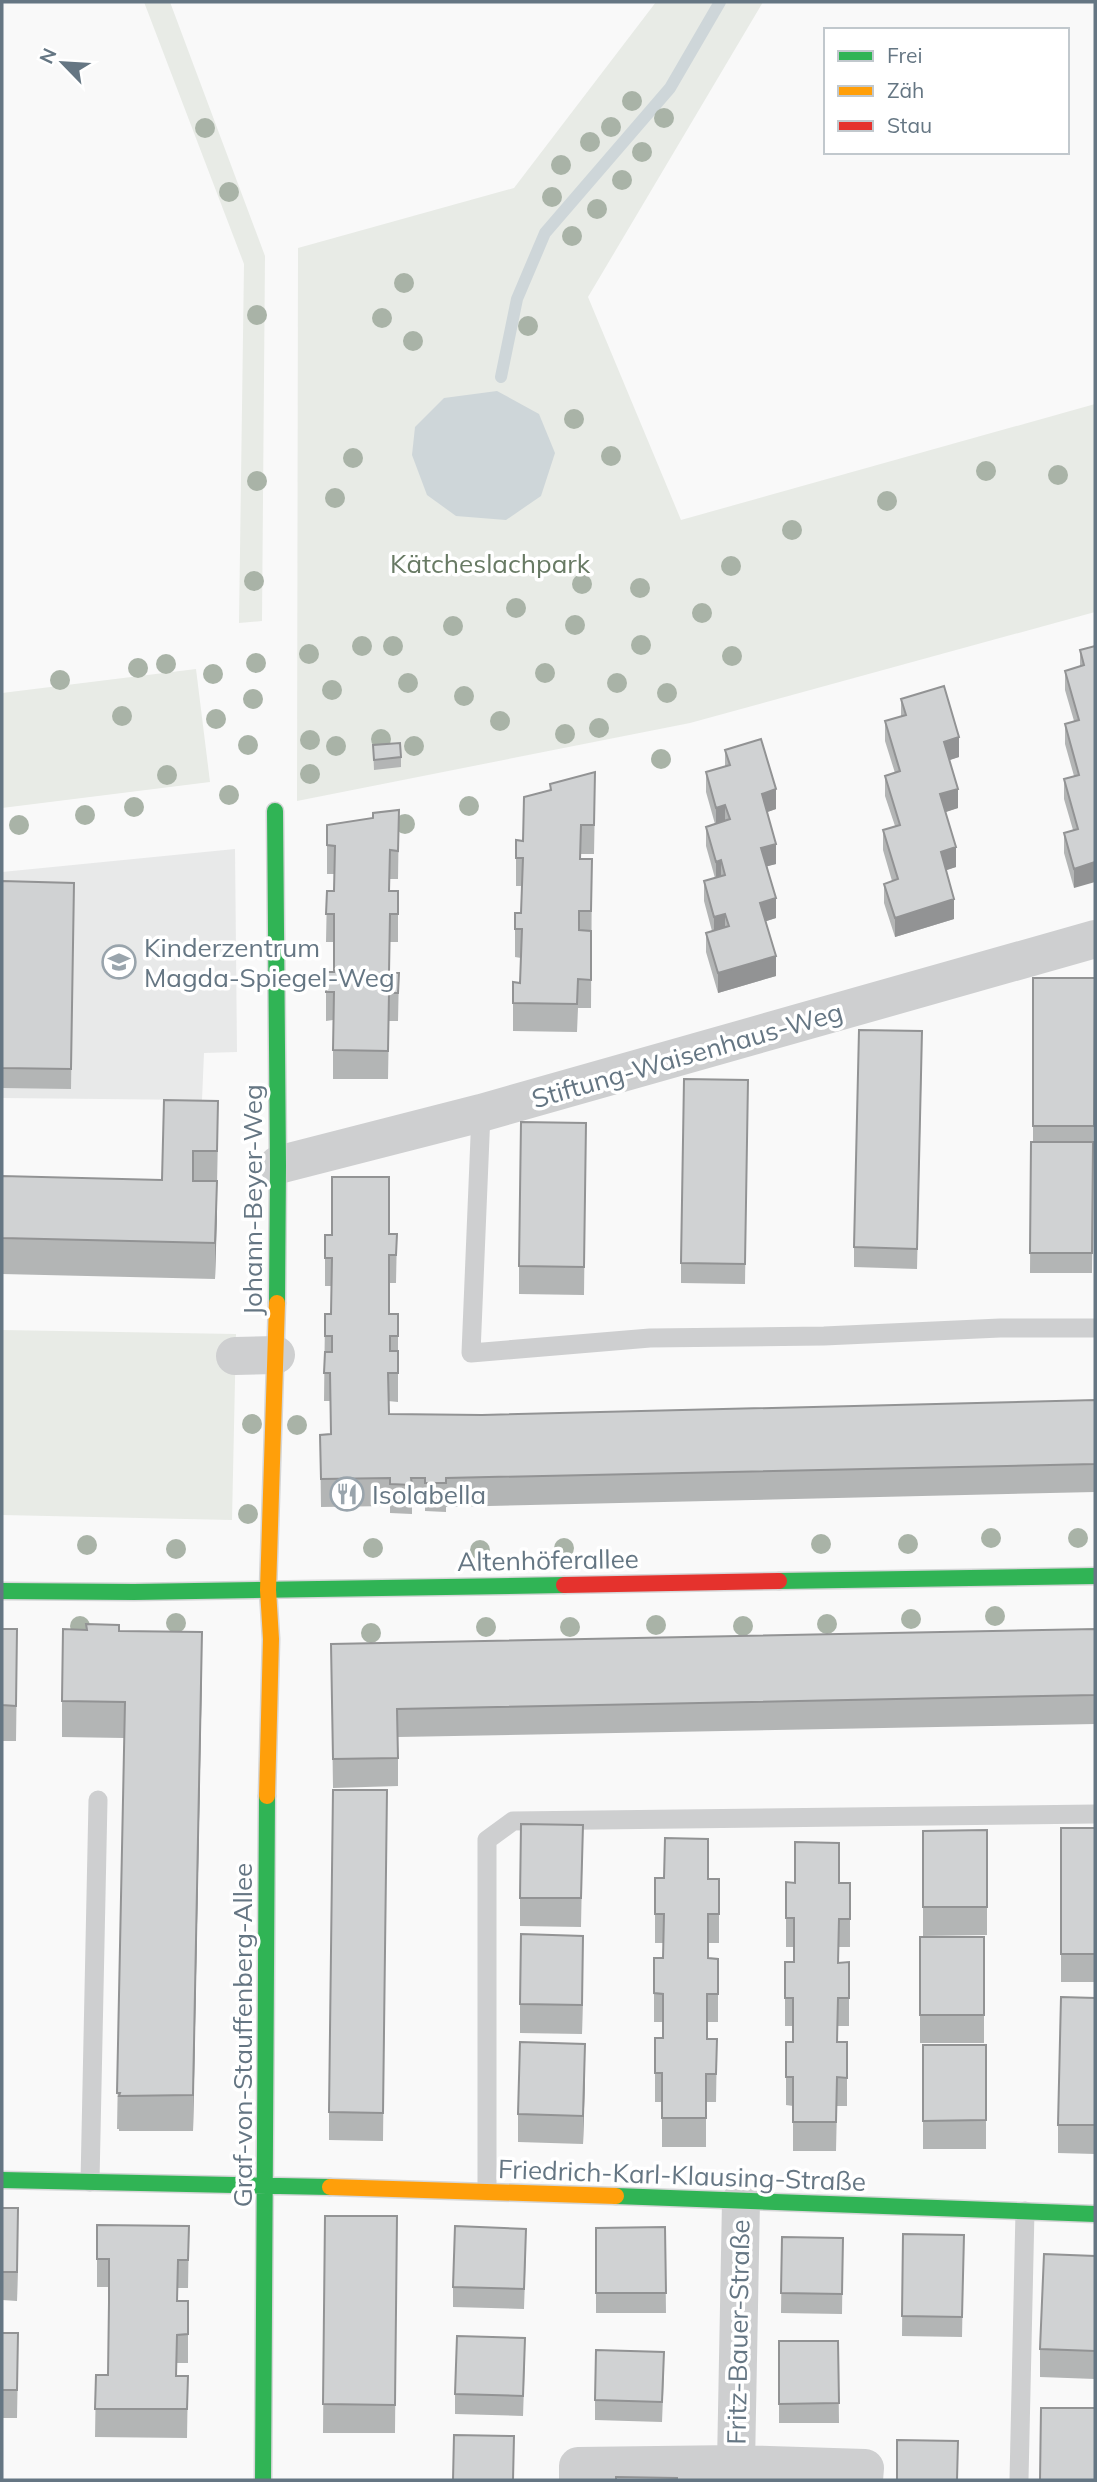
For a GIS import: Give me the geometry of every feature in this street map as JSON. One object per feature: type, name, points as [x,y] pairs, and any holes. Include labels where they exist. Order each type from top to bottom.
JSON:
[{"type":"street","name":"Johann-Beyer-Weg","points":[[268,1590],[278,1165],[275,811]]},
{"type":"street","name":"Stiftung-Waisenhaus-Weg","points":[[278,1165],[481,1113],[1095,939]]},
{"type":"street","points":[[236,1356],[275,1355]]},
{"type":"street","name":"Altenhöferallee","points":[[2,1591],[134,1592],[1095,1576]]},
{"type":"street","name":"Graf-von-Stauffenberg-Allee","points":[[263,2480],[267,1803],[271,1639],[268,1590]]},
{"type":"street","name":"Friedrich-Karl-Klausing-Straße","points":[[2,2180],[487,2191],[1095,2214]]},
{"type":"street","name":"Fritz-Bauer-Straße","points":[[736,2464],[741,2201]]},
{"type":"street","name":"Fritz-Bauer-Straße","points":[[578,2480],[578,2466],[736,2464],[864,2468],[864,2480]]},
{"type":"lane","points":[[481,1113],[471,1353],[650,1338],[824,1336],[1000,1328],[1095,1328]]},
{"type":"lane","points":[[90,2182],[98,1800]]},
{"type":"lane","points":[[487,2191],[487,1840],[513,1821],[1095,1814]]},
{"type":"lane","points":[[1019,2480],[1025,2211]]},
{"type":"shaded area","points":[[497,391],[539,414],[555,453],[541,496],[506,520],[456,516],[427,495],[412,455],[415,427],[444,398]]},
{"type":"shaded area","name":"Kinderzentrum Magda-Spiegel-Weg","points":[[235,849],[237,1052],[204,1053],[202,1100],[2,1098],[2,872]]},
{"type":"green space","points":[[144,2],[170,2],[265,256],[262,621],[239,623],[244,264]]},
{"type":"green space","name":"Kätcheslachpark","points":[[656,2],[763,2],[588,297],[681,520],[1095,404],[1095,612],[690,723],[297,801],[298,248],[514,188]]},
{"type":"green space","points":[[196,669],[210,782],[2,808],[2,693]]},
{"type":"green space","points":[[2,1330],[236,1334],[232,1520],[2,1515]]},
{"type":"building","points":[[1095,646],[1095,862],[1074,869],[1064,833],[1078,829],[1064,779],[1079,775],[1065,724],[1079,720],[1065,671],[1084,665],[1080,650]]},
{"type":"building","points":[[944,686],[959,737],[944,742],[958,789],[940,794],[956,847],[941,852],[954,899],[895,918],[884,884],[898,879],[883,830],[900,825],[885,776],[900,771],[885,721],[906,715],[901,699]]},
{"type":"building","points":[[761,739],[776,789],[762,794],[776,844],[761,848],[776,898],[760,903],[776,956],[718,973],[706,933],[729,926],[725,914],[714,917],[704,881],[725,875],[721,860],[716,862],[706,827],[730,819],[725,805],[716,808],[706,772],[730,765],[725,750]]},
{"type":"building","points":[[400,743],[401,757],[374,760],[373,745]]},
{"type":"building","points":[[595,772],[594,825],[581,825],[580,859],[592,859],[591,911],[579,911],[579,930],[591,931],[591,980],[578,979],[577,1004],[513,1003],[513,982],[520,983],[522,929],[515,929],[515,913],[521,913],[523,858],[516,858],[516,840],[523,841],[524,797],[551,790],[550,784]]},
{"type":"building","points":[[399,810],[398,851],[390,850],[389,891],[398,891],[398,914],[390,914],[389,973],[399,973],[398,993],[389,993],[388,1051],[333,1050],[334,992],[326,992],[326,972],[334,972],[334,914],[326,914],[327,891],[334,891],[335,846],[327,845],[327,825],[373,818],[373,813]]},
{"type":"building","points":[[2,881],[74,883],[71,1069],[2,1068]]},
{"type":"building","points":[[1033,978],[1095,978],[1094,1126],[1033,1126]]},
{"type":"building","points":[[859,1030],[922,1031],[917,1249],[854,1247]]},
{"type":"building","points":[[684,1079],[748,1080],[745,1264],[681,1263]]},
{"type":"building","points":[[164,1100],[218,1101],[217,1151],[193,1151],[193,1181],[217,1181],[215,1243],[2,1238],[2,1176],[162,1180]]},
{"type":"building","points":[[521,1122],[586,1123],[584,1267],[519,1266]]},
{"type":"building","points":[[1031,1142],[1093,1142],[1092,1253],[1030,1253]]},
{"type":"building","points":[[332,1177],[389,1177],[389,1234],[397,1234],[396,1255],[389,1255],[389,1314],[398,1314],[398,1336],[390,1336],[390,1351],[398,1351],[398,1373],[388,1373],[389,1414],[482,1415],[1095,1400],[1095,1464],[446,1478],[446,1483],[425,1483],[425,1478],[411,1478],[412,1485],[390,1484],[390,1478],[321,1479],[320,1435],[331,1434],[330,1373],[324,1373],[325,1352],[332,1352],[332,1336],[325,1336],[325,1314],[331,1314],[332,1258],[325,1258],[325,1235],[332,1235]]},
{"type":"building","points":[[86,1624],[119,1625],[119,1631],[202,1632],[193,2095],[119,2096],[120,2093],[117,2093],[125,1702],[62,1701],[63,1629],[87,1630]]},
{"type":"building","points":[[2,1629],[17,1629],[16,1706],[2,1705]]},
{"type":"building","points":[[1095,1629],[1095,1695],[397,1709],[398,1758],[333,1759],[331,1644]]},
{"type":"building","points":[[333,1790],[387,1790],[383,2113],[329,2112]]},
{"type":"building","points":[[521,1824],[583,1825],[581,1898],[520,1898]]},
{"type":"building","points":[[1061,1828],[1095,1828],[1095,1954],[1061,1954]]},
{"type":"building","points":[[987,1830],[987,1907],[923,1907],[923,1831]]},
{"type":"building","points":[[665,1838],[708,1839],[708,1879],[719,1879],[719,1914],[708,1914],[708,1958],[718,1959],[718,1994],[707,1994],[707,2039],[717,2039],[716,2074],[706,2074],[706,2118],[662,2118],[662,2073],[655,2073],[655,2038],[663,2038],[663,1994],[654,1993],[654,1958],[663,1958],[664,1914],[655,1914],[655,1878],[664,1878]]},
{"type":"building","points":[[795,1842],[839,1843],[839,1883],[850,1883],[850,1919],[839,1919],[838,1963],[849,1962],[849,1998],[838,1998],[837,2042],[847,2042],[847,2078],[837,2077],[836,2122],[793,2122],[793,2077],[786,2077],[786,2042],[793,2042],[793,1998],[785,1998],[785,1962],[794,1962],[794,1918],[786,1918],[786,1882],[795,1883]]},
{"type":"building","points":[[521,1934],[583,1936],[582,2005],[520,2004]]},
{"type":"building","points":[[920,1937],[984,1937],[984,2015],[920,2015]]},
{"type":"building","points":[[1061,1997],[1095,1998],[1095,2125],[1058,2125]]},
{"type":"building","points":[[520,2042],[585,2044],[583,2116],[518,2114]]},
{"type":"building","points":[[923,2045],[986,2045],[986,2120],[923,2121]]},
{"type":"building","points":[[2,2208],[18,2208],[17,2272],[2,2272]]},
{"type":"building","points":[[325,2216],[397,2216],[395,2405],[323,2404]]},
{"type":"building","points":[[97,2225],[189,2226],[188,2260],[178,2260],[177,2301],[188,2301],[188,2334],[177,2335],[176,2376],[188,2376],[187,2409],[95,2409],[96,2375],[108,2375],[109,2302],[109,2259],[97,2259]]},
{"type":"building","points":[[455,2226],[526,2229],[524,2289],[453,2287]]},
{"type":"building","points":[[665,2227],[666,2293],[596,2293],[596,2228]]},
{"type":"building","points":[[903,2234],[964,2235],[962,2317],[902,2316]]},
{"type":"building","points":[[782,2237],[843,2238],[842,2294],[781,2293]]},
{"type":"building","points":[[1044,2254],[1095,2256],[1095,2351],[1040,2349]]},
{"type":"building","points":[[2,2333],[18,2333],[17,2390],[2,2390]]},
{"type":"building","points":[[457,2336],[525,2338],[523,2396],[455,2394]]},
{"type":"building","points":[[779,2341],[838,2341],[839,2403],[779,2404]]},
{"type":"building","points":[[596,2350],[664,2352],[662,2402],[595,2400]]},
{"type":"building","points":[[1041,2408],[1095,2408],[1095,2480],[1040,2480]]},
{"type":"building","points":[[454,2435],[514,2436],[513,2480],[453,2480]]},
{"type":"building","points":[[897,2440],[958,2441],[957,2480],[897,2480]]},
{"type":"building","points":[[616,2477],[677,2478],[677,2480],[616,2480]]},
{"type":"waterway","points":[[501,377],[517,299],[545,233],[670,88],[720,2]]},
{"type":"traffic: fast","points":[[275,811],[277,1303]]},
{"type":"traffic: fast","points":[[779,1581],[1095,1576]]},
{"type":"traffic: fast","points":[[2,1591],[134,1592],[564,1585]]},
{"type":"traffic: fast","points":[[263,2480],[267,1796]]},
{"type":"traffic: fast","points":[[2,2180],[330,2187]]},
{"type":"traffic: fast","points":[[616,2196],[1095,2214]]},
{"type":"traffic: slow","points":[[267,1796],[271,1639],[268,1590],[277,1303]]},
{"type":"traffic: slow","points":[[330,2187],[616,2196]]},
{"type":"traffic: jam","points":[[564,1585],[779,1581]]},
{"type":"place","name":"Kinderzentrum Magda-Spiegel-Weg","points":[[119,962]]},
{"type":"place","name":"Isolabella","points":[[347,1494]]}]
